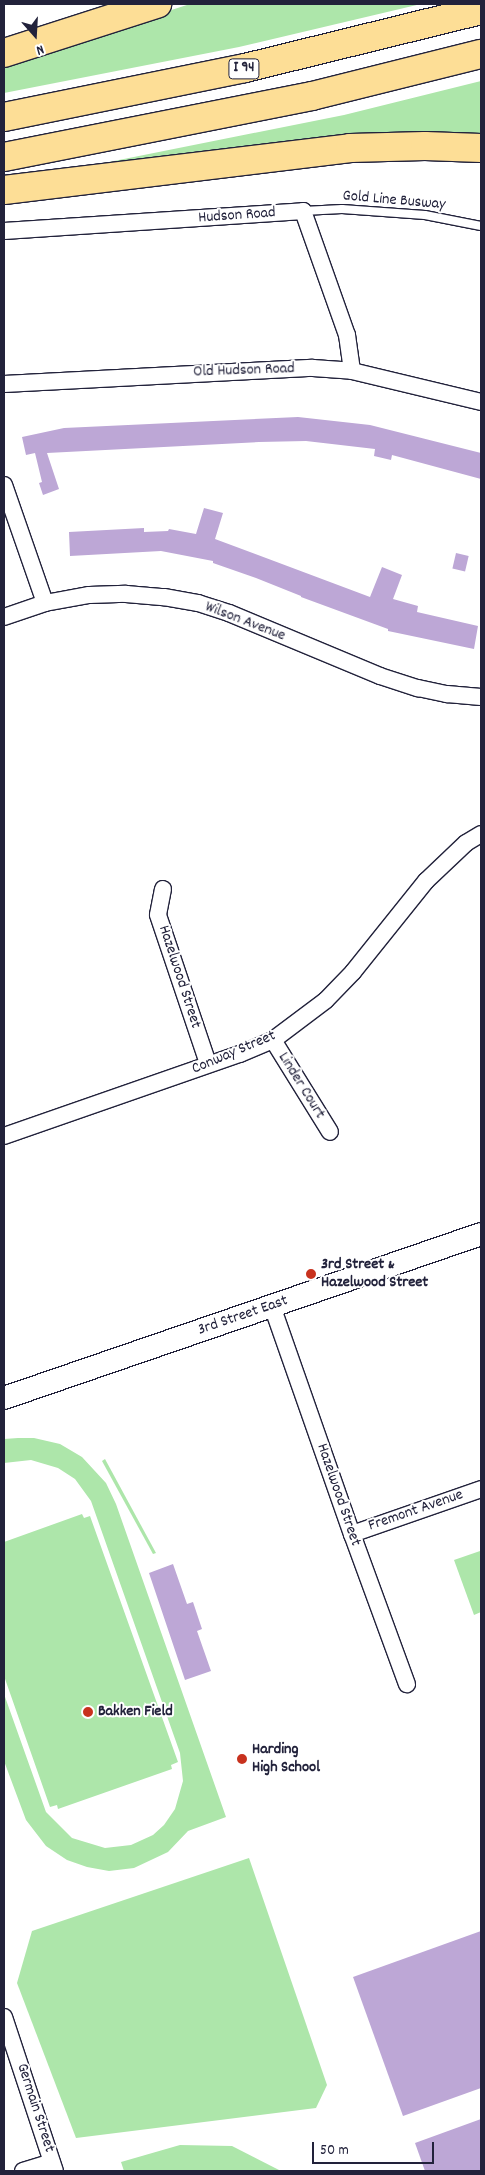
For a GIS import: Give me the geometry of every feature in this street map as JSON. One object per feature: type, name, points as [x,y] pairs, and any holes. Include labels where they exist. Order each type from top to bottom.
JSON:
[{"type":"highway","points":[[4,53],[157,4]]},
{"type":"highway","name":"I 94","points":[[4,117],[245,68],[481,10]]},
{"type":"highway","points":[[4,157],[312,96],[481,54]]},
{"type":"highway","points":[[4,190],[350,148],[425,146],[481,148]]},
{"type":"street","name":"Hudson Road","points":[[4,231],[303,211]]},
{"type":"street","points":[[303,211],[347,335],[352,371]]},
{"type":"street","name":"Old Hudson Road","points":[[4,384],[259,369],[313,368],[352,371],[481,402]]},
{"type":"street","points":[[4,485],[45,603]]},
{"type":"street","name":"Wilson Avenue","points":[[4,617],[45,603],[89,595],[164,596],[198,603],[229,613],[389,679],[447,694],[481,696]]},
{"type":"street","name":"Conway Street","points":[[4,1136],[273,1040],[326,1000],[353,972],[426,880],[466,843],[481,834]]},
{"type":"street","name":"Hazelwood Street","points":[[163,889],[158,915],[208,1064]]},
{"type":"street","name":"Linder Court","points":[[273,1040],[330,1132]]},
{"type":"street","name":"3rd Street East","points":[[4,1398],[481,1234]]},
{"type":"street","name":"Hazelwood Street","points":[[272,1306],[352,1534],[408,1684]]},
{"type":"street","name":"Fremont Avenue","points":[[352,1534],[481,1489]]},
{"type":"street","name":"Germain Street","points":[[4,2017],[9,2049],[54,2166]]},
{"type":"street","points":[[24,2171],[54,2166]]},
{"type":"lane","name":"Gold Line Busway","points":[[303,211],[342,209],[425,215],[481,226]]},
{"type":"green space","points":[[190,4],[421,4],[239,47],[4,93],[4,64]]},
{"type":"green space","points":[[481,81],[481,142],[84,167],[344,115]]},
{"type":"green space","points":[[34,1438],[60,1444],[82,1457],[106,1483],[116,1504],[226,1817],[188,1831],[168,1852],[134,1868],[109,1871],[87,1867],[67,1860],[46,1846],[26,1820],[4,1761],[4,1694],[46,1812],[72,1838],[105,1848],[131,1845],[153,1835],[164,1825],[175,1809],[183,1781],[180,1753],[91,1501],[75,1479],[58,1468],[31,1460],[4,1463],[4,1439]]},
{"type":"green space","points":[[105,1459],[156,1553],[153,1554],[102,1461]]},
{"type":"green space","name":"Bakken Field","points":[[82,1514],[84,1518],[90,1516],[178,1762],[171,1765],[172,1769],[58,1809],[57,1805],[50,1807],[4,1676],[4,1542]]},
{"type":"green space","points":[[480,1551],[481,1612],[474,1615],[454,1560]]},
{"type":"green space","points":[[249,1858],[327,2085],[316,2108],[76,2138],[17,1983],[32,1931]]},
{"type":"green space","points":[[180,2145],[232,2146],[281,2171],[124,2171],[121,2162]]},
{"type":"building","points":[[298,417],[370,425],[481,453],[481,479],[392,455],[391,460],[374,456],[375,449],[306,441],[259,442],[47,453],[59,489],[43,495],[39,483],[42,482],[35,453],[26,455],[22,437],[64,428]]},
{"type":"building","points":[[204,508],[223,513],[215,539],[370,597],[382,567],[402,575],[393,599],[418,606],[417,612],[478,626],[474,649],[388,631],[388,629],[213,563],[213,561],[161,551],[70,556],[69,532],[144,528],[144,532],[168,531],[169,529],[196,534]]},
{"type":"building","points":[[456,553],[469,556],[465,572],[452,569]]},
{"type":"building","points":[[173,1564],[187,1604],[193,1602],[202,1629],[197,1631],[211,1671],[185,1680],[149,1573]]},
{"type":"building","points":[[481,1931],[481,2088],[403,2116],[353,1977]]},
{"type":"building","points":[[481,2119],[481,2171],[425,2171],[415,2143]]},
{"type":"place","name":"3rd Street & Hazelwood Street","points":[[311,1274]]},
{"type":"place","name":"Bakken Field","points":[[88,1712]]},
{"type":"place","name":"Harding High School","points":[[242,1759]]}]
